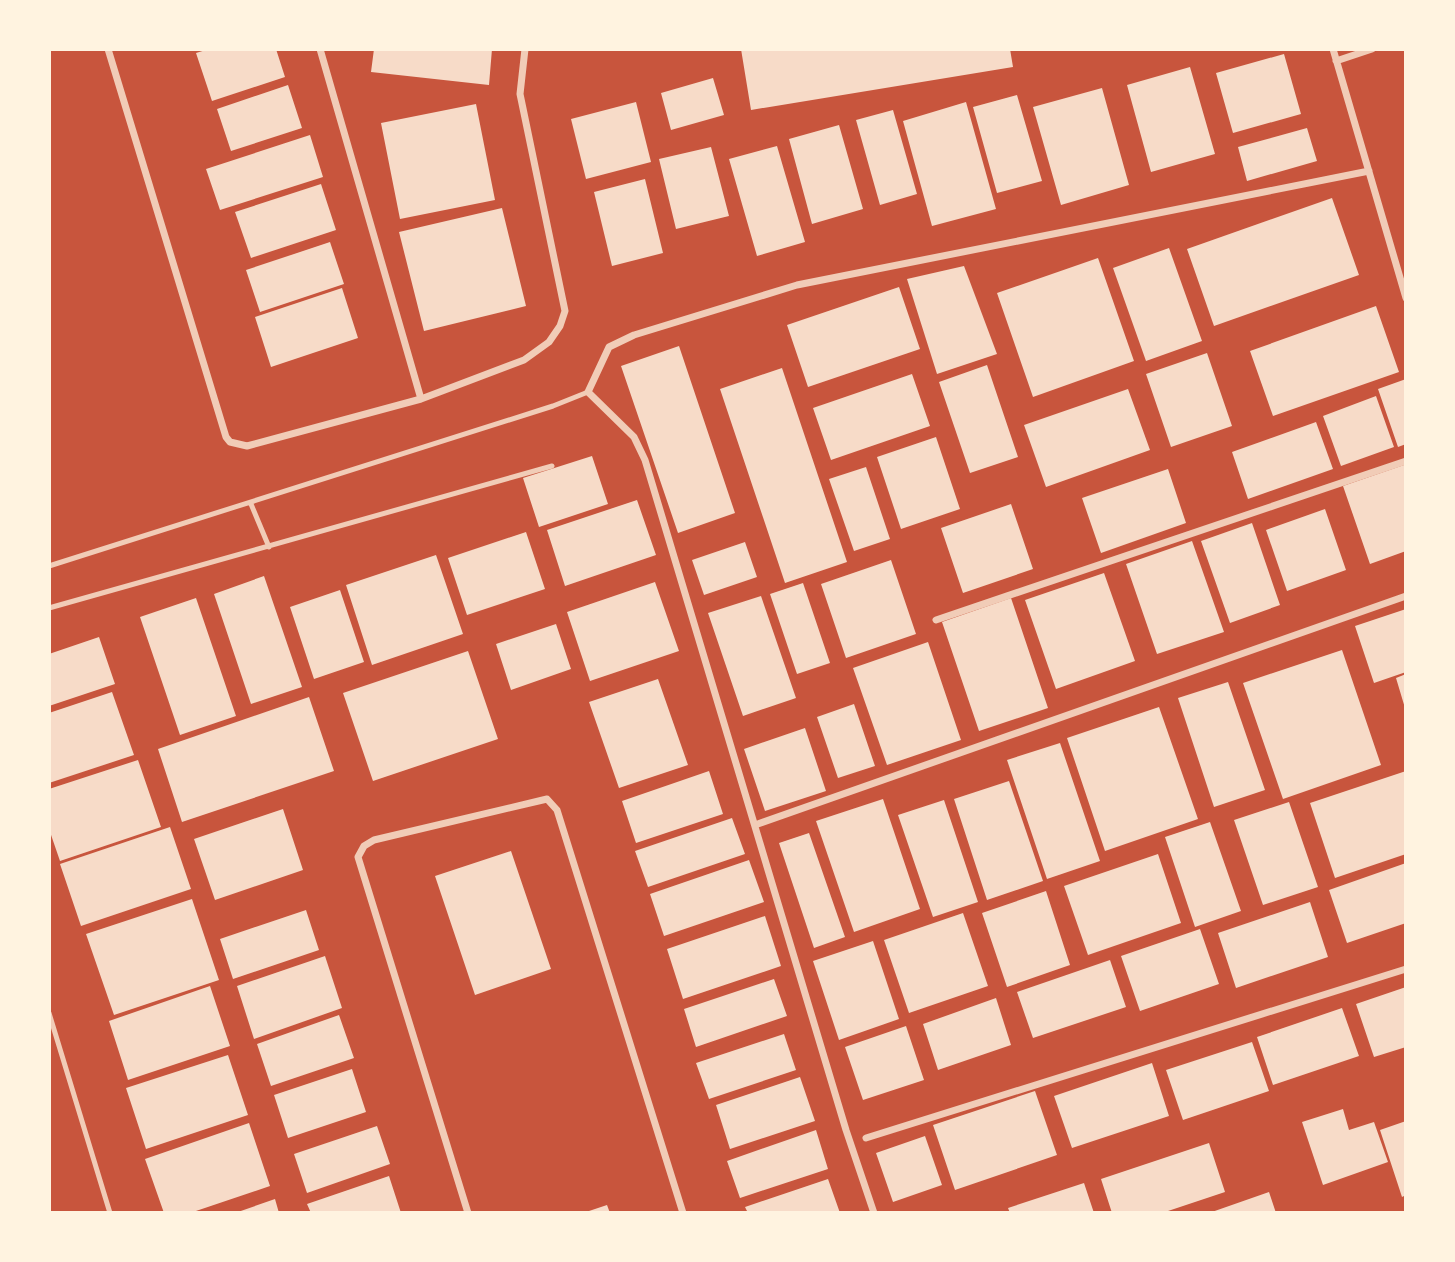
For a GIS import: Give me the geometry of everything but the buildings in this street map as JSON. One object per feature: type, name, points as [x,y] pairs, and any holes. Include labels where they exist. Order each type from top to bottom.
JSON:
[{"type":"street","points":[[108,49],[230,442],[247,446],[421,398],[524,360],[549,342],[565,311],[520,94],[526,49]]},
{"type":"street","points":[[320,49],[421,398]]},
{"type":"street","points":[[1333,49],[1406,298]]},
{"type":"street","points":[[1336,61],[1372,49]]},
{"type":"street","points":[[874,1213],[846,1130],[645,460],[634,437],[588,392],[609,347],[634,335],[797,285],[1369,172]]},
{"type":"street","points":[[936,620],[1406,461]]},
{"type":"street","points":[[755,825],[1406,596]]},
{"type":"street","points":[[468,1213],[358,857],[364,846],[374,840],[547,799],[557,810],[682,1213]]},
{"type":"street","points":[[866,1138],[1406,969]]},
{"type":"lane","points":[[49,566],[250,504],[553,406],[588,392]]},
{"type":"lane","points":[[49,608],[552,466]]},
{"type":"lane","points":[[250,504],[269,547]]},
{"type":"lane","points":[[49,1013],[110,1213]]}]
